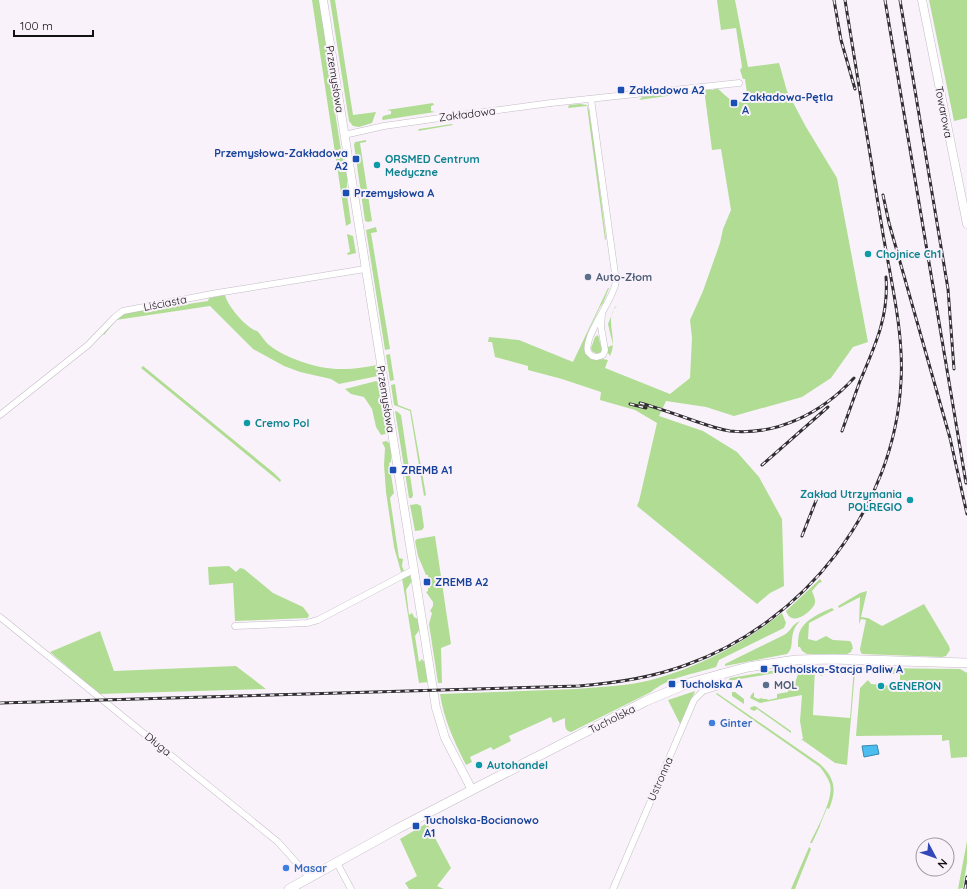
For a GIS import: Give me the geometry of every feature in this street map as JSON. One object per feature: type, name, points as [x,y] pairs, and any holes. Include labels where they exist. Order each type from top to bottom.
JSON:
[{"type":"main road","name":"Tucholska","points":[[289,889],[397,829],[472,790],[660,694],[689,683],[720,673],[766,664],[807,660],[967,663]]},
{"type":"street","name":"Przemysłowa","points":[[323,0],[433,690],[440,722],[448,744],[472,790]]},
{"type":"street","name":"Towarowa","points":[[922,0],[967,224]]},
{"type":"street","name":"Zakładowa","points":[[344,135],[398,123],[591,99],[739,83]]},
{"type":"street","points":[[591,99],[616,281],[587,347],[590,354],[597,357],[602,356],[605,350],[601,327],[602,314]]},
{"type":"street","name":"Liściasta","points":[[0,415],[88,345],[123,311],[217,293],[365,269]]},
{"type":"street","points":[[235,626],[307,623],[318,620],[413,570]]},
{"type":"street","name":"Długa","points":[[0,616],[278,842],[310,878]]},
{"type":"street","name":"Ustronna","points":[[613,889],[694,700],[703,691],[723,685],[720,673]]},
{"type":"street","points":[[337,863],[351,889]]},
{"type":"green space","points":[[312,0],[320,0],[334,94],[334,106],[342,156],[347,170],[346,188],[351,223],[346,226]]},
{"type":"green space","points":[[330,0],[335,0],[353,115],[376,112],[372,123],[359,127],[353,126],[349,121]]},
{"type":"green space","points":[[717,0],[735,0],[748,67],[779,63],[787,91],[806,127],[837,178],[868,342],[853,347],[831,378],[802,397],[734,416],[706,407],[666,401],[659,416],[703,431],[737,452],[759,477],[782,519],[784,586],[770,593],[757,604],[637,506],[657,423],[635,410],[600,400],[601,392],[528,370],[528,366],[495,357],[492,342],[488,342],[489,337],[519,340],[573,362],[609,288],[587,334],[585,349],[586,353],[591,358],[596,360],[608,360],[605,368],[670,394],[690,378],[692,338],[690,320],[703,291],[720,243],[723,229],[731,210],[721,149],[712,150],[704,89],[718,89],[734,101],[748,101],[745,79],[743,79],[740,70],[742,67],[736,28],[721,30]]},
{"type":"green space","points":[[929,0],[967,0],[967,118],[954,121]]},
{"type":"green space","points":[[673,93],[674,95],[639,100],[642,97]]},
{"type":"green space","points":[[433,103],[434,105],[431,106],[431,111],[435,112],[382,119],[383,116],[391,114],[391,111],[387,110]]},
{"type":"green space","points":[[569,105],[587,105],[590,115],[605,240],[587,106],[568,108]]},
{"type":"green space","points":[[453,125],[418,131],[419,129]]},
{"type":"green space","points":[[366,140],[366,142],[360,143],[372,221],[368,222],[365,221],[354,145],[355,142]]},
{"type":"green space","points":[[376,227],[377,232],[371,233],[390,349],[385,350],[366,230]]},
{"type":"green space","points":[[347,234],[353,236],[356,253],[348,255],[347,253],[350,252]]},
{"type":"green space","points":[[225,295],[232,309],[244,322],[252,329],[257,331],[269,345],[285,355],[304,363],[325,368],[352,369],[377,365],[378,376],[339,384],[331,379],[300,372],[284,366],[253,349],[210,306],[116,320],[104,335],[103,334],[115,320],[125,313],[154,307],[155,309],[208,301],[209,298]]},
{"type":"green space","points":[[612,314],[611,323],[613,344],[608,324]]},
{"type":"green space","points":[[598,335],[602,350],[597,354],[592,351],[591,348],[595,337]]},
{"type":"green space","points":[[613,345],[610,356],[608,353],[608,347]]},
{"type":"green space","points":[[390,354],[394,380],[390,381],[386,355]]},
{"type":"green space","points":[[143,366],[274,473],[281,480],[280,482],[141,368]]},
{"type":"green space","points":[[376,381],[381,384],[389,433],[381,435],[376,427],[372,409],[364,397],[351,394],[345,389]]},
{"type":"green space","points":[[395,384],[398,405],[411,410],[426,495],[424,496],[410,411],[394,405],[391,385]]},
{"type":"green space","points":[[395,411],[401,415],[413,495],[412,498],[409,498]]},
{"type":"green space","points":[[387,441],[391,448],[391,462],[389,463],[394,493],[390,498],[399,558],[403,559],[402,566],[404,571],[401,572],[394,547],[386,492],[384,465],[385,448],[382,442]]},
{"type":"green space","points":[[417,504],[421,506],[424,527],[422,530],[415,531],[410,505]]},
{"type":"green space","points":[[435,536],[451,644],[441,648],[442,683],[438,683],[429,624],[432,613],[430,611],[433,606],[433,602],[426,592],[428,591],[428,588],[430,588],[428,575],[426,575],[418,556],[415,541],[417,539]]},
{"type":"green space","points":[[229,566],[236,572],[240,568],[244,569],[273,593],[303,607],[309,615],[308,618],[235,621],[233,583],[209,585],[208,567]]},
{"type":"green space","points":[[410,576],[412,581],[406,590],[409,615],[412,613],[414,617],[418,619],[420,629],[415,636],[419,662],[422,659],[425,663],[428,682],[419,683],[402,578]]},
{"type":"green space","points":[[820,579],[822,582],[819,583],[812,591],[815,602],[812,609],[798,618],[795,619],[790,617],[786,611]]},
{"type":"green space","points":[[867,591],[861,617],[868,618],[882,626],[924,604],[949,646],[950,650],[946,656],[861,653],[860,649],[866,620],[861,619],[859,624],[860,597],[839,608],[838,606],[860,593]]},
{"type":"green space","points":[[832,608],[834,610],[809,623],[808,639],[816,641],[826,636],[833,640],[850,641],[853,649],[851,652],[847,654],[807,654],[802,651],[800,647],[798,647],[801,629],[812,618]]},
{"type":"green space","points":[[782,613],[786,623],[784,628],[719,660],[716,667],[674,679],[571,732],[566,729],[565,718],[553,723],[551,717],[509,736],[511,741],[493,750],[491,747],[470,757],[472,762],[466,765],[444,713],[440,694],[576,689],[623,685],[669,675],[720,653],[752,635]]},
{"type":"green space","points":[[800,621],[794,631],[791,648],[787,654],[725,666],[725,664],[784,635]]},
{"type":"green space","points":[[100,631],[114,671],[236,666],[266,689],[99,694],[50,652]]},
{"type":"green space","points":[[815,667],[813,715],[850,718],[854,668],[866,668],[864,670],[855,671],[847,765],[835,763],[801,739],[803,739],[800,721],[802,695],[760,703],[750,698],[754,692],[754,697],[758,699],[762,698],[768,700],[777,698],[777,694],[788,692],[787,688],[794,686],[800,668]]},
{"type":"green space","points":[[820,667],[849,668],[849,672],[846,675],[843,670],[825,669],[825,674],[821,676],[819,674]]},
{"type":"green space","points":[[873,668],[960,669],[967,673],[967,757],[951,758],[949,740],[942,741],[942,735],[856,736],[860,688],[868,680],[871,684],[895,686],[900,684],[900,674],[875,673],[873,672]]},
{"type":"green space","points":[[790,669],[787,671],[728,681],[730,678]]},
{"type":"green space","points":[[695,691],[681,726],[668,700]]},
{"type":"green space","points":[[732,692],[735,692],[744,699],[744,704],[732,696]]},
{"type":"green space","points":[[717,693],[820,764],[829,774],[832,779],[834,790],[832,802],[829,809],[827,808],[812,843],[810,843],[824,814],[830,797],[830,784],[826,775],[820,767],[716,694]]},
{"type":"green space","points":[[755,706],[791,731],[791,733],[757,709],[754,711],[750,709],[751,707]]},
{"type":"green space","points":[[427,823],[451,868],[437,886],[444,889],[409,889],[405,883],[417,876],[400,839]]},
{"type":"green space","points":[[967,841],[967,862],[963,888],[958,889]]},
{"type":"green space","points":[[809,847],[811,849],[795,889],[791,889]]},
{"type":"water","points":[[877,745],[879,754],[864,757],[862,746]]},
{"type":"railway","points":[[834,0],[841,40],[855,89]]},
{"type":"railway","points":[[0,703],[593,685],[647,677],[673,670],[729,646],[769,621],[804,590],[836,555],[861,516],[881,473],[895,428],[901,381],[901,345],[899,326],[845,0]]},
{"type":"railway","points":[[885,0],[966,483]]},
{"type":"railway","points":[[900,0],[948,289],[954,369]]},
{"type":"railway","points":[[883,195],[889,223],[950,438],[967,514]]},
{"type":"railway","points":[[842,431],[880,330],[885,305],[886,277]]},
{"type":"railway","points":[[640,403],[725,430],[748,432],[765,430],[782,425],[814,411],[842,390],[854,378]]},
{"type":"railway","points":[[630,404],[646,408]]},
{"type":"railway","points":[[762,465],[828,407]]},
{"type":"railway","points":[[802,536],[819,493]]},
{"type":"railway","points":[[965,889],[967,877]]},
{"type":"place","name":"Zakładowa A2","points":[[621,90]]},
{"type":"place","name":"Zakładowa-Pętla A","points":[[734,103]]},
{"type":"place","name":"Przemysłowa-Zakładowa A2","points":[[356,159]]},
{"type":"place","name":"ORSMED Centrum Medyczne","points":[[377,165]]},
{"type":"place","name":"Przemysłowa A","points":[[346,193]]},
{"type":"place","name":"Chojnice Ch1","points":[[868,254]]},
{"type":"place","name":"Auto-Złom","points":[[588,277]]},
{"type":"place","name":"Cremo Pol","points":[[247,423]]},
{"type":"place","name":"ZREMB A1","points":[[393,470]]},
{"type":"place","name":"Zakład Utrzymania POLREGIO","points":[[910,500]]},
{"type":"place","name":"ZREMB A2","points":[[427,582]]},
{"type":"place","name":"Tucholska-Stacja Paliw A","points":[[764,669]]},
{"type":"place","name":"Tucholska A","points":[[672,684]]},
{"type":"place","name":"MOL","points":[[766,685]]},
{"type":"place","name":"GENERON","points":[[881,686]]},
{"type":"place","name":"Ginter","points":[[712,723]]},
{"type":"place","name":"Autohandel","points":[[479,765]]},
{"type":"place","name":"Tucholska-Bocianowo A1","points":[[416,826]]},
{"type":"place","name":"Masar","points":[[286,868]]}]
